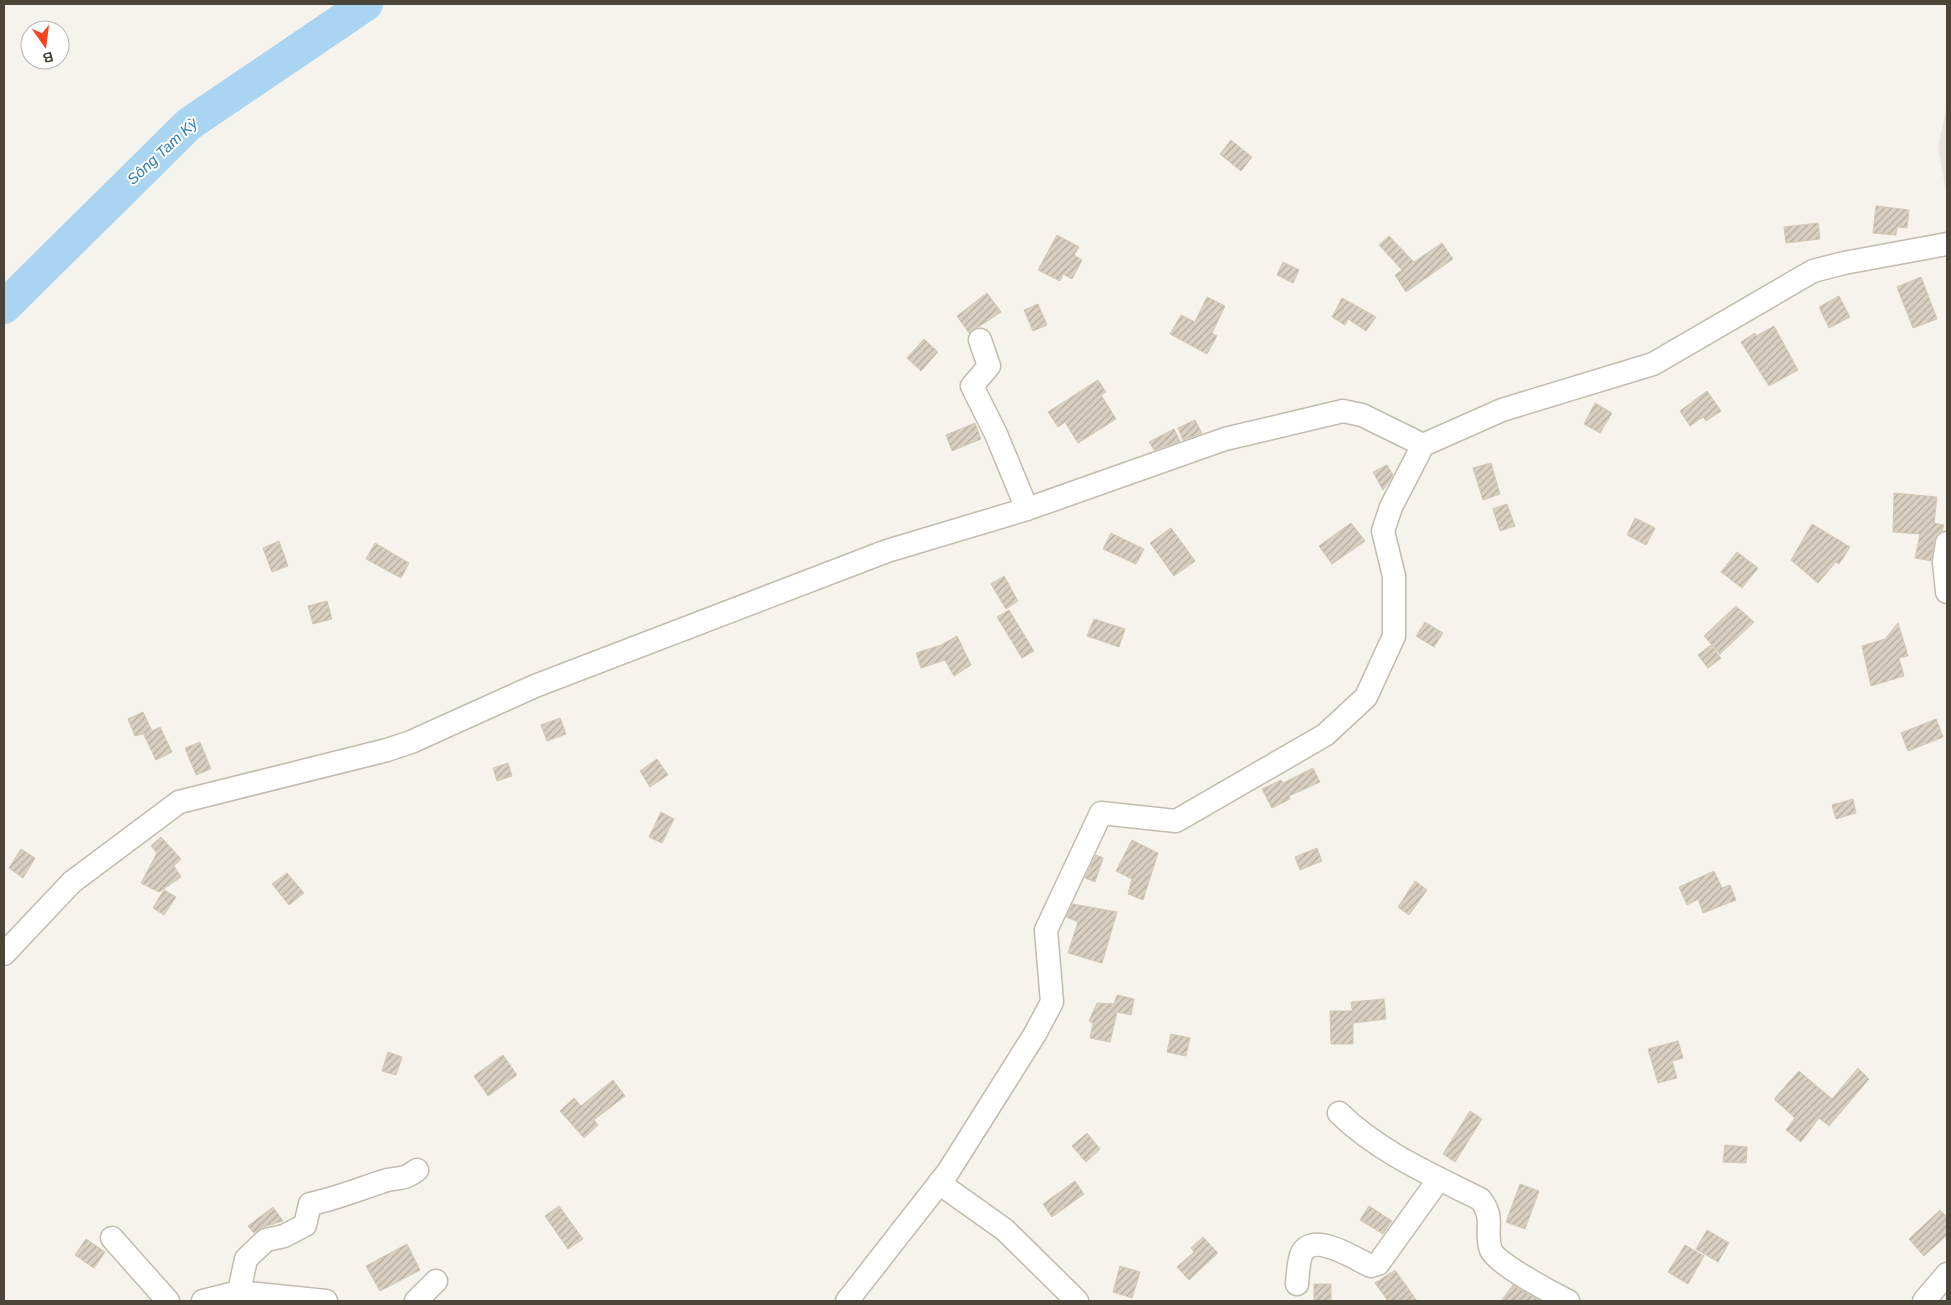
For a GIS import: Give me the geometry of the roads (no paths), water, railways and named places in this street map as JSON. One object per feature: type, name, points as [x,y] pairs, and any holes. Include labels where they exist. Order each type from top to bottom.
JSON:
[{"type":"street","points":[[847,1301],[939,1183],[1035,1034],[1052,1002],[1046,930],[1101,813],[1176,821],[1325,735],[1366,697],[1394,636],[1394,576],[1383,530],[1391,507],[1423,444],[1502,410],[1653,364],[1813,271],[1844,263],[1947,244]]},
{"type":"street","points":[[980,340],[989,366],[972,386],[996,434],[1027,509]]},
{"type":"street","points":[[4,954],[72,882],[179,802],[387,750],[411,742],[535,686],[859,562],[1027,509],[1225,439],[1343,411],[1362,415],[1423,444]]},
{"type":"street","points":[[1947,543],[1944,562],[1947,592]]},
{"type":"street","points":[[1339,1113],[1356,1130],[1411,1165],[1480,1199],[1486,1206],[1490,1220],[1490,1240],[1494,1255],[1519,1274],[1568,1301]]},
{"type":"street","points":[[240,1292],[246,1258],[266,1240],[284,1236],[305,1225],[310,1204],[332,1200],[383,1181],[405,1179],[417,1170]]},
{"type":"street","points":[[1297,1284],[1302,1254],[1308,1246],[1315,1243],[1324,1244],[1371,1266],[1378,1264],[1439,1178]]},
{"type":"street","points":[[939,1183],[1005,1230],[1078,1301]]},
{"type":"street","points":[[112,1238],[168,1301]]},
{"type":"street","points":[[1924,1301],[1947,1274]]},
{"type":"street","points":[[416,1301],[436,1282]]},
{"type":"street","points":[[203,1301],[240,1292],[326,1301]]},
{"type":"waterway","name":"Sông Tam Kỳ","points":[[4,307],[189,124],[366,4]]}]
